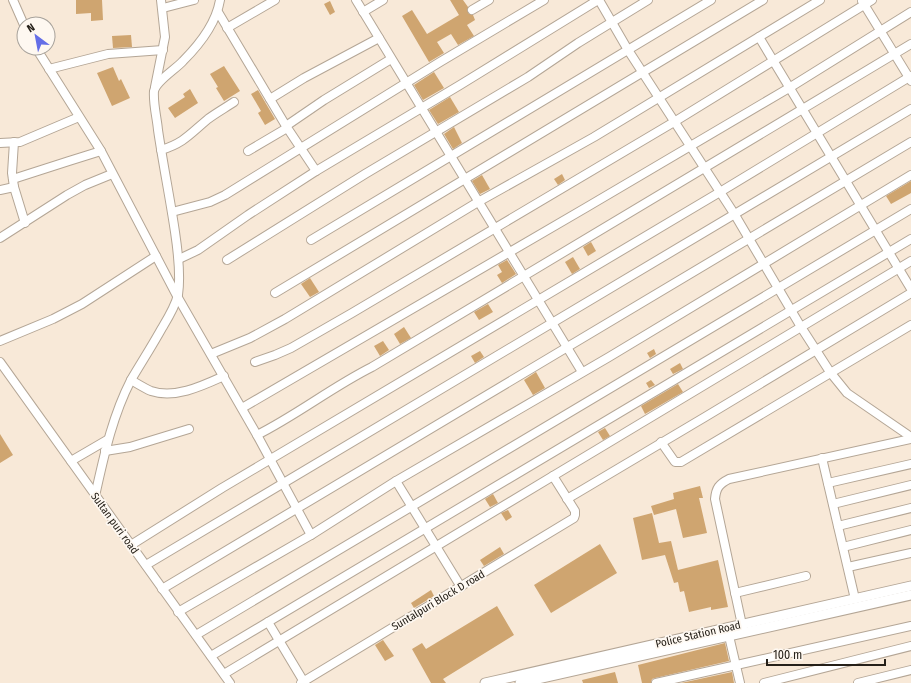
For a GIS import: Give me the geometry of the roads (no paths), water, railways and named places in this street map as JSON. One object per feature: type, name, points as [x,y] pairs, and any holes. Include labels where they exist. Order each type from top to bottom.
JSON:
[{"type":"street","points":[[13,0],[20,16]]},
{"type":"street","points":[[95,496],[107,440],[119,406],[131,380],[168,319],[177,296],[179,259],[154,101],[154,90],[165,37],[162,4],[194,0]]},
{"type":"street","points":[[154,90],[163,78],[185,59],[201,40],[214,22],[218,12],[220,0]]},
{"type":"street","points":[[227,28],[275,0]]},
{"type":"street","points":[[356,0],[582,372]]},
{"type":"street","points":[[363,12],[383,0]]},
{"type":"street","points":[[472,10],[489,0]]},
{"type":"street","points":[[172,212],[210,202],[225,195],[544,0]]},
{"type":"street","points":[[179,259],[198,250],[248,215],[316,171],[598,0],[642,73],[720,192],[764,263],[801,327],[830,372],[847,393],[911,438]]},
{"type":"street","points":[[228,260],[365,174],[528,77],[611,22],[648,0]]},
{"type":"street","points":[[311,240],[711,0]]},
{"type":"street","points":[[211,354],[264,331],[478,202],[594,137],[820,0]]},
{"type":"street","points":[[255,362],[280,352],[321,331],[674,122],[863,2],[872,0]]},
{"type":"street","points":[[274,293],[465,180],[760,1]]},
{"type":"street","points":[[130,545],[222,488],[910,78],[863,2]]},
{"type":"street","points":[[218,12],[287,127],[316,171]]},
{"type":"street","points":[[242,408],[690,147],[789,88],[911,12]]},
{"type":"street","points":[[759,37],[911,289]]},
{"type":"street","points":[[270,99],[304,78],[379,38]]},
{"type":"street","points":[[257,435],[273,427],[330,390],[372,367],[911,44]]},
{"type":"street","points":[[49,70],[108,54],[163,50]]},
{"type":"street","points":[[41,56],[78,117],[101,151],[177,296],[242,408],[311,535]]},
{"type":"street","points":[[248,151],[287,127],[324,100],[391,59]]},
{"type":"street","points":[[162,150],[177,145],[214,115],[234,102]]},
{"type":"street","points":[[146,565],[911,109]]},
{"type":"street","points":[[0,143],[14,142],[35,136],[78,117]]},
{"type":"street","points":[[14,142],[13,183],[25,223]]},
{"type":"street","points":[[162,589],[911,142]]},
{"type":"street","points":[[0,190],[13,183],[101,151]]},
{"type":"street","points":[[0,238],[67,195],[85,185],[112,174]]},
{"type":"street","points":[[178,612],[311,535],[396,481],[582,372],[911,175]]},
{"type":"street","points":[[196,635],[911,209]]},
{"type":"street","points":[[211,656],[911,239]]},
{"type":"street","points":[[0,341],[53,319],[82,304],[156,256]]},
{"type":"street","points":[[224,674],[911,260]]},
{"type":"street","points":[[553,476],[567,499],[911,293]]},
{"type":"street","points":[[661,442],[675,462],[681,462],[911,325]]},
{"type":"street","name":"Sultan puri road","points":[[0,362],[230,683]]},
{"type":"street","points":[[131,380],[150,390],[161,393],[174,393],[196,388],[224,376]]},
{"type":"street","points":[[105,451],[130,447],[189,429]]},
{"type":"street","points":[[742,624],[715,499],[717,488],[722,482],[729,479],[911,438]]},
{"type":"street","points":[[71,461],[107,440]]},
{"type":"street","points":[[822,458],[855,599]]},
{"type":"street","points":[[828,483],[911,464]]},
{"type":"street","points":[[396,481],[461,587]]},
{"type":"street","points":[[833,504],[911,485]]},
{"type":"street","name":"Suntalpuri Block D road","points":[[302,682],[574,518],[576,515],[575,511],[567,499]]},
{"type":"street","points":[[838,526],[911,508]]},
{"type":"street","points":[[843,547],[911,530]]},
{"type":"street","points":[[848,567],[911,553]]},
{"type":"street","points":[[735,593],[806,576]]},
{"type":"street","name":"Police Station Road","points":[[485,683],[911,586]]},
{"type":"street","name":"Police Station Road","points":[[520,683],[911,594]]},
{"type":"street","points":[[268,622],[302,682]]},
{"type":"street","points":[[656,683],[911,626]]},
{"type":"street","points":[[729,636],[740,683]]},
{"type":"street","points":[[764,683],[911,646]]},
{"type":"street","points":[[858,683],[911,670]]}]
